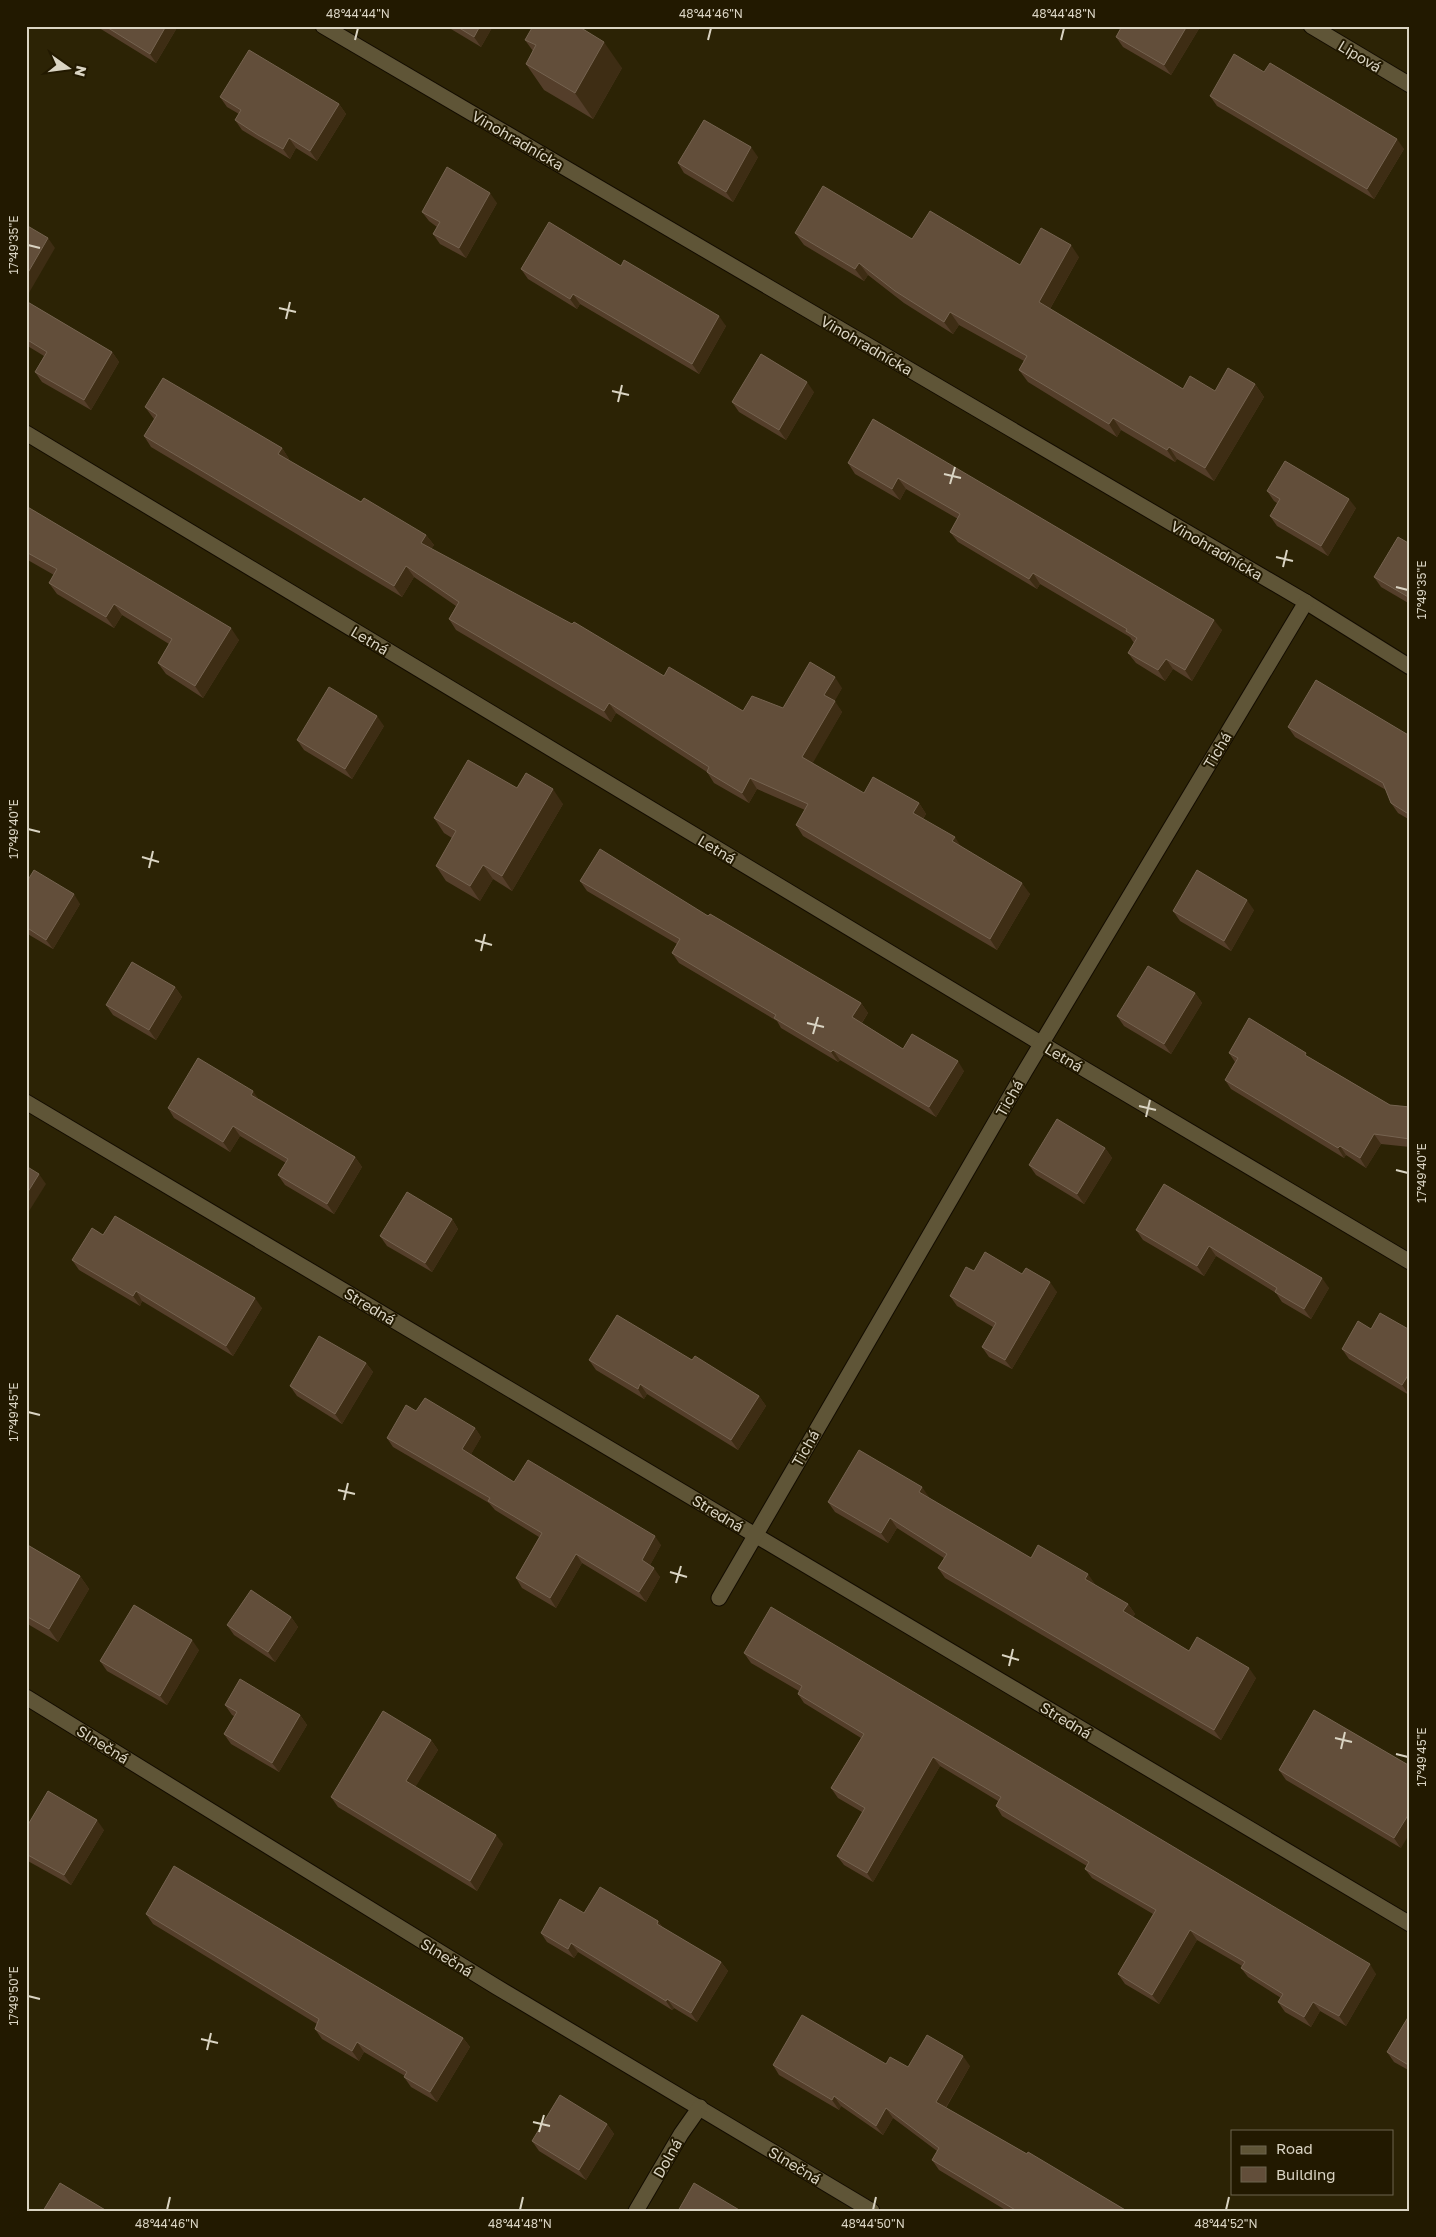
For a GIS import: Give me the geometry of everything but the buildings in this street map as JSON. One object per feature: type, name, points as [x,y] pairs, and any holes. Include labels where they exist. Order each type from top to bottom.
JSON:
[{"type":"street","name":"Vinohradnícka","points":[[323,26],[1306,602],[1410,666]]},
{"type":"street","name":"Lipová","points":[[1311,26],[1410,85]]},
{"type":"street","name":"Letná","points":[[26,433],[1042,1044],[1410,1262]]},
{"type":"street","name":"Tichá","points":[[719,1598],[1025,1071],[1306,602]]},
{"type":"street","name":"Stredná","points":[[26,1102],[1410,1924]]},
{"type":"street","name":"Slnečná","points":[[26,1697],[496,1986],[872,2211]]},
{"type":"street","name":"Dolná","points":[[636,2211],[681,2134],[700,2107]]}]
